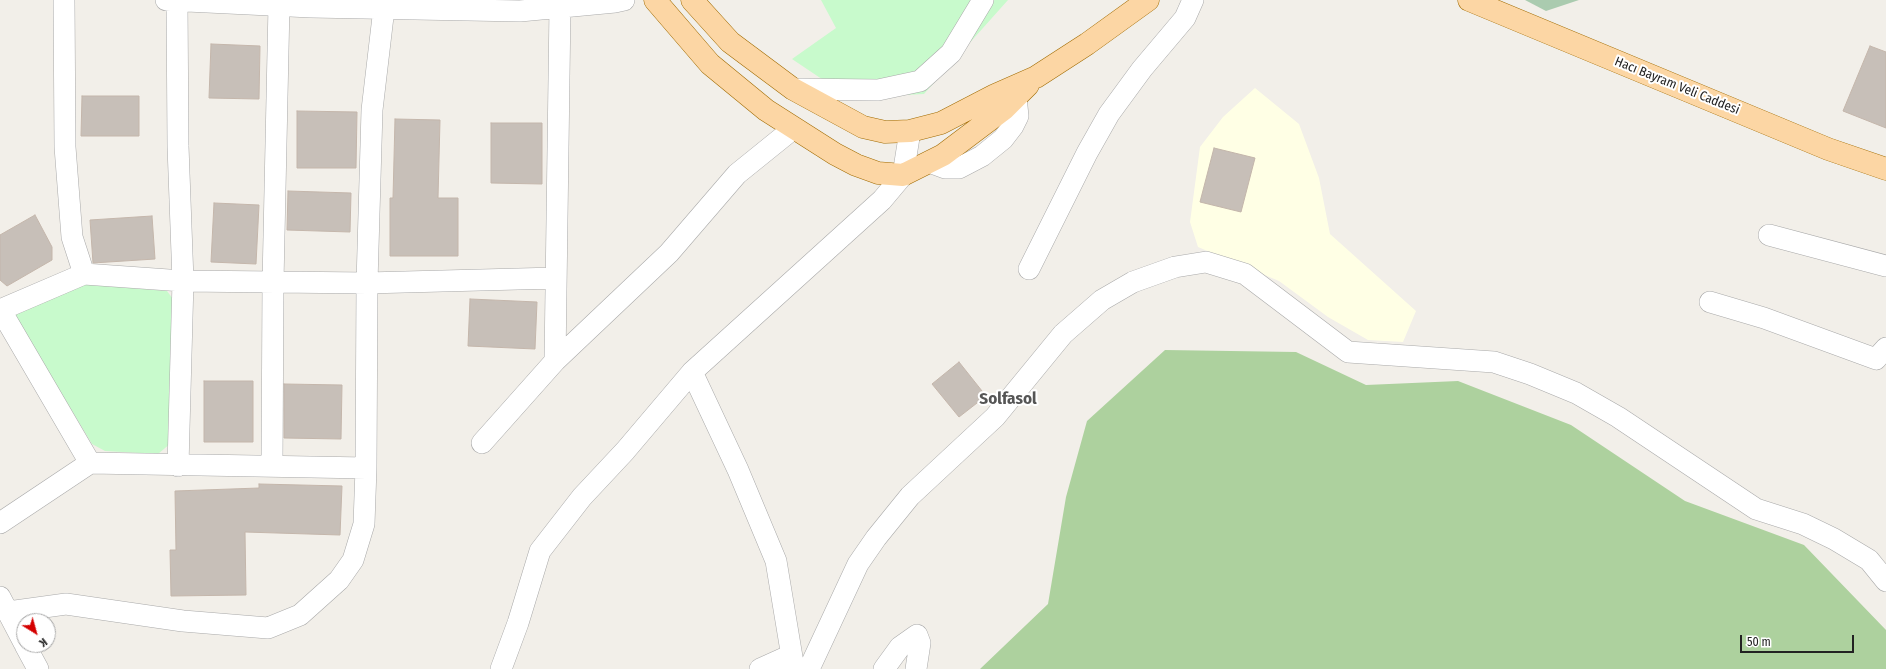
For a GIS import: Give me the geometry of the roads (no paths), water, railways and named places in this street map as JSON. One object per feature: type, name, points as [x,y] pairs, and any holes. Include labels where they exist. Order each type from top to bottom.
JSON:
[{"type":"main road","points":[[655,0],[710,64],[766,110],[834,154],[856,165],[878,173],[903,175],[929,162],[964,140],[1004,109],[1036,78],[1087,44],[1148,0]]},
{"type":"main road","points":[[692,0],[730,42],[793,89],[863,127],[885,132],[910,131],[941,123],[995,94],[1036,78]]},
{"type":"main road","name":"Hacı Bayram Veli Caddesi","points":[[1469,0],[1828,148],[1886,169]]},
{"type":"street","points":[[64,0],[64,147],[72,237],[84,274]]},
{"type":"street","points":[[166,0],[279,5],[520,11],[624,0]]},
{"type":"street","points":[[178,0],[178,146],[183,281],[178,466]]},
{"type":"street","points":[[793,89],[878,90],[920,81],[951,53],[983,0]]},
{"type":"street","points":[[1029,268],[1083,160],[1110,114],[1142,69],[1185,18],[1193,0]]},
{"type":"street","points":[[272,466],[273,282],[279,5]]},
{"type":"street","points":[[555,361],[560,7]]},
{"type":"street","points":[[16,627],[4,605],[66,604],[183,621],[268,628],[300,615],[339,580],[353,560],[364,524],[366,468],[367,283],[372,110],[384,8]]},
{"type":"street","points":[[482,443],[555,361],[669,253],[737,174],[794,128]]},
{"type":"street","points":[[501,669],[518,623],[540,551],[582,498],[625,451],[692,372],[860,221],[903,175],[910,131]]},
{"type":"street","points":[[1769,235],[1886,266]]},
{"type":"street","points":[[809,669],[822,638],[858,564],[876,538],[910,496],[995,416],[1063,334],[1102,300],[1133,282],[1174,267],[1206,262],[1245,274],[1348,352],[1494,362],[1530,374],[1576,393],[1618,417],[1756,509],[1803,524],[1834,539],[1869,560],[1886,581]]},
{"type":"street","points":[[90,463],[0,310],[84,274],[183,281],[367,283],[556,278]]},
{"type":"street","points":[[1710,302],[1764,318],[1883,358]]},
{"type":"street","points":[[692,372],[738,470],[776,561],[793,662],[760,669]]},
{"type":"street","points":[[0,523],[90,463],[178,466],[366,468]]},
{"type":"street","points":[[884,669],[900,647],[917,635],[920,643],[916,669]]},
{"type":"street","points":[[30,653],[38,669]]},
{"type":"district","name":"Solfasol","points":[[1008,399]]}]
